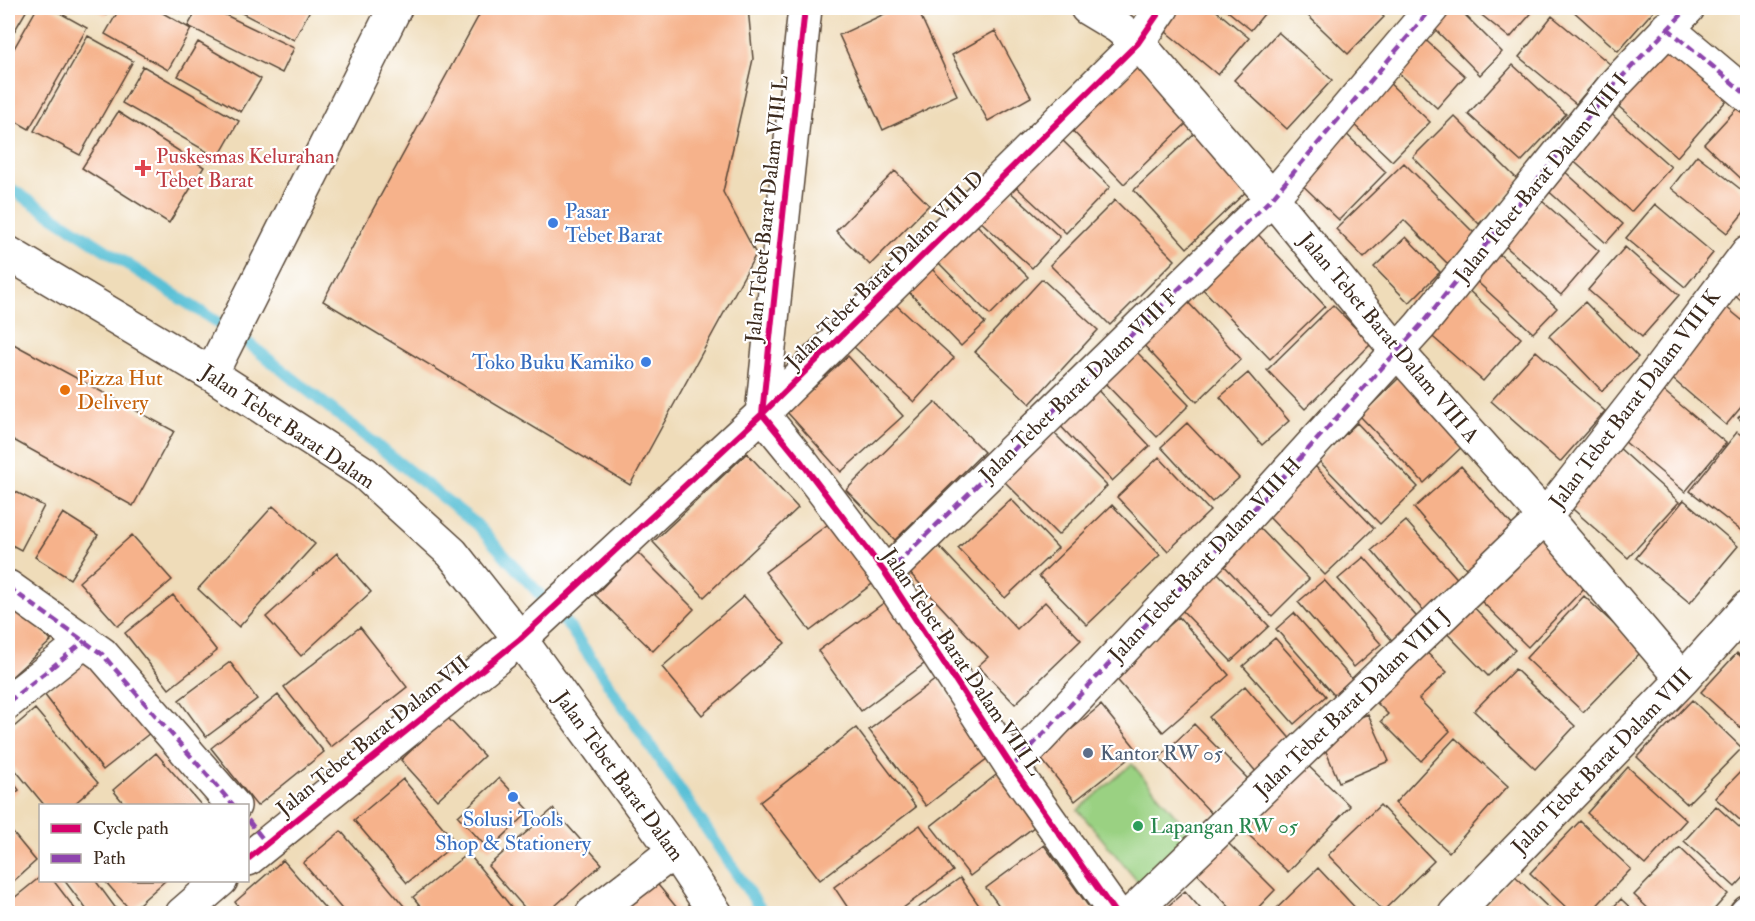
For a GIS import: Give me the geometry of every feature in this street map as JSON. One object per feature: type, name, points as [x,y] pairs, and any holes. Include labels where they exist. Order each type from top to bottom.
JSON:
[{"type":"street","name":"Jalan Tebet Barat Dalam VIII L","points":[[805,8],[762,414],[886,574],[1012,767],[1116,914]]},
{"type":"street","name":"Jalan Tebet Barat Dalam VIII A","points":[[1087,8],[1117,26],[1138,43],[1272,198],[1397,351],[1545,517],[1683,679]]},
{"type":"street","name":"Jalan Tebet Barat Dalam VIII D","points":[[520,639],[762,414],[1138,43],[1162,8]]},
{"type":"street","name":"Jalan Tebet Barat Dalam VIII F","points":[[886,574],[1272,198],[1432,8]]},
{"type":"street","points":[[211,374],[256,286],[385,11]]},
{"type":"street","points":[[1678,18],[1748,96]]},
{"type":"street","name":"Jalan Tebet Barat Dalam VIII I","points":[[1397,351],[1420,326],[1616,83],[1678,18]]},
{"type":"street","name":"Jalan Tebet Barat Dalam","points":[[8,252],[211,374],[364,473],[452,554],[520,639],[674,851],[716,914]]},
{"type":"street","name":"Jalan Tebet Barat Dalam VIII K","points":[[1545,517],[1748,252]]},
{"type":"street","name":"Jalan Tebet Barat Dalam VIII H","points":[[1012,767],[1222,544],[1397,351]]},
{"type":"street","name":"Jalan Tebet Barat Dalam VIII J","points":[[1131,914],[1545,517]]},
{"type":"street","points":[[8,587],[102,654],[232,804]]},
{"type":"street","name":"Jalan Tebet Barat Dalam VIII","points":[[1455,914],[1683,679],[1748,607]]},
{"type":"street","name":"Jalan Tebet Barat Dalam VII","points":[[254,841],[520,639]]},
{"type":"street","points":[[8,702],[85,641]]},
{"type":"street","points":[[592,914],[674,851]]},
{"type":"street","points":[[182,914],[219,882]]},
{"type":"green space","name":"Lapangan RW 05","points":[[1132,764],[1198,842],[1143,888],[1078,810]]},
{"type":"building","points":[[8,8],[28,8],[8,42]]},
{"type":"building","points":[[37,8],[51,8],[87,28],[29,129],[8,117],[8,59]]},
{"type":"building","points":[[91,8],[110,8],[106,15]]},
{"type":"building","points":[[120,8],[154,8],[191,29],[168,70],[105,34]]},
{"type":"building","points":[[198,8],[211,8],[294,48],[282,73],[188,26]]},
{"type":"building","points":[[232,8],[311,8],[294,40]]},
{"type":"building","name":"Pasar Tebet Barat","points":[[483,8],[748,8],[753,59],[723,192],[756,254],[630,485],[323,301]]},
{"type":"building","points":[[897,8],[917,8],[957,95],[883,130],[839,35]]},
{"type":"building","points":[[1177,8],[1213,8],[1249,38],[1218,75],[1160,27]]},
{"type":"building","points":[[1224,8],[1269,8],[1251,30]]},
{"type":"building","points":[[1300,8],[1374,8],[1384,17],[1348,54]]},
{"type":"building","points":[[1440,8],[1458,8],[1502,52],[1480,75],[1426,20]]},
{"type":"building","points":[[1473,8],[1536,8],[1510,38]]},
{"type":"building","points":[[1570,8],[1653,8],[1655,9],[1618,51]]},
{"type":"building","points":[[1552,16],[1610,64],[1576,104],[1519,57]]},
{"type":"building","points":[[995,31],[1031,97],[988,121],[952,55]]},
{"type":"building","points":[[1278,32],[1332,80],[1287,129],[1234,80]]},
{"type":"building","points":[[1419,34],[1465,76],[1437,108],[1391,66]]},
{"type":"building","points":[[1664,35],[1732,94],[1677,157],[1610,99]]},
{"type":"building","points":[[88,36],[133,61],[80,155],[34,131]]},
{"type":"building","points":[[198,42],[261,79],[241,112],[178,76]]},
{"type":"building","points":[[1132,58],[1191,119],[1124,184],[1065,123]]},
{"type":"building","points":[[1513,65],[1566,114],[1521,162],[1468,114]]},
{"type":"building","points":[[143,66],[239,121],[218,158],[122,103]]},
{"type":"building","points":[[1384,78],[1430,122],[1392,161],[1346,117]]},
{"type":"building","points":[[1737,108],[1748,118],[1748,185],[1704,144]]},
{"type":"building","name":"Puskesmas Kelurahan Tebet Barat","points":[[118,112],[204,167],[169,223],[82,168]]},
{"type":"building","points":[[1609,112],[1671,167],[1631,212],[1569,157]]},
{"type":"building","points":[[1454,116],[1520,182],[1479,224],[1413,157]]},
{"type":"building","points":[[1200,128],[1253,185],[1187,248],[1134,190]]},
{"type":"building","points":[[1341,129],[1386,172],[1339,220],[1295,178]]},
{"type":"building","points":[[1058,136],[1110,187],[1066,233],[1012,183]]},
{"type":"building","points":[[1697,155],[1748,195],[1748,207],[1727,233],[1671,188]]},
{"type":"building","points":[[1404,163],[1477,236],[1448,264],[1404,220],[1364,258],[1336,229]]},
{"type":"building","points":[[1561,168],[1623,224],[1606,243],[1544,187]]},
{"type":"building","points":[[895,171],[929,205],[870,265],[836,231]]},
{"type":"building","points":[[1007,189],[1060,237],[1032,268],[978,219]]},
{"type":"building","points":[[1115,200],[1175,260],[1110,325],[1050,265]]},
{"type":"building","points":[[1542,201],[1599,251],[1561,295],[1504,245]]},
{"type":"building","points":[[1655,204],[1713,253],[1685,287],[1626,238]]},
{"type":"building","points":[[971,219],[1028,277],[990,315],[932,256]]},
{"type":"building","points":[[1254,230],[1325,306],[1270,359],[1198,284]]},
{"type":"building","points":[[1406,237],[1440,272],[1409,303],[1374,267]]},
{"type":"building","points":[[1625,247],[1679,295],[1642,337],[1588,290]]},
{"type":"building","points":[[1495,250],[1557,308],[1533,333],[1471,276]]},
{"type":"building","points":[[1748,261],[1748,307],[1725,287]]},
{"type":"building","points":[[929,266],[985,323],[961,346],[906,289]]},
{"type":"building","points":[[1042,279],[1098,330],[1030,404],[975,352]]},
{"type":"building","points":[[1465,287],[1521,338],[1483,381],[1426,331]]},
{"type":"building","points":[[1185,299],[1241,359],[1197,402],[1140,341]]},
{"type":"building","points":[[1585,302],[1638,357],[1602,391],[1549,336]]},
{"type":"building","points":[[894,303],[954,358],[914,402],[854,347]]},
{"type":"building","points":[[1333,305],[1371,344],[1305,409],[1267,370]]},
{"type":"building","points":[[1726,307],[1748,325],[1748,399],[1726,425],[1668,375]]},
{"type":"building","points":[[8,341],[174,431],[133,506],[8,437]]},
{"type":"building","points":[[1131,346],[1189,405],[1157,437],[1099,377]]},
{"type":"building","points":[[1536,351],[1605,411],[1560,462],[1491,401]]},
{"type":"building","points":[[848,356],[903,416],[841,472],[787,412]]},
{"type":"building","points":[[1248,373],[1289,421],[1262,445],[1220,397]]},
{"type":"building","points":[[1403,374],[1468,441],[1424,483],[1360,416]]},
{"type":"building","points":[[1093,385],[1150,446],[1112,481],[1055,420]]},
{"type":"building","points":[[1659,387],[1726,443],[1685,492],[1618,436]]},
{"type":"building","points":[[935,402],[984,452],[895,540],[846,490]]},
{"type":"building","points":[[1748,406],[1748,426],[1738,418]]},
{"type":"building","points":[[1187,423],[1239,478],[1212,502],[1161,447]]},
{"type":"building","points":[[1357,423],[1418,487],[1380,524],[1318,460]]},
{"type":"building","points":[[1052,431],[1107,486],[1058,535],[1002,479]]},
{"type":"building","points":[[1737,432],[1748,440],[1748,536],[1690,491]]},
{"type":"building","points":[[1617,446],[1679,502],[1628,558],[1566,503]]},
{"type":"building","points":[[747,453],[798,508],[704,597],[653,542]]},
{"type":"building","points":[[1159,457],[1210,511],[1168,551],[1117,497]]},
{"type":"building","points":[[1315,466],[1374,528],[1325,575],[1265,513]]},
{"type":"building","points":[[1461,466],[1519,533],[1471,574],[1414,508]]},
{"type":"building","points":[[8,488],[44,506],[21,550],[8,543]]},
{"type":"building","points":[[1011,499],[1058,548],[1005,598],[958,548]]},
{"type":"building","points":[[1684,500],[1738,546],[1690,603],[1636,558]]},
{"type":"building","points":[[1112,505],[1160,555],[1087,625],[1039,576]]},
{"type":"building","points":[[273,506],[315,544],[239,627],[198,589]]},
{"type":"building","points":[[63,513],[98,535],[70,579],[35,557]]},
{"type":"building","points":[[1406,521],[1462,584],[1427,615],[1372,550]]},
{"type":"building","points":[[831,522],[876,581],[810,631],[765,572]]},
{"type":"building","points":[[1255,523],[1309,579],[1272,616],[1218,559]]},
{"type":"building","points":[[132,535],[172,580],[118,626],[79,582]]},
{"type":"building","points":[[1536,535],[1588,584],[1528,647],[1477,597]]},
{"type":"building","points":[[936,543],[1017,629],[1045,602],[1081,640],[1015,704],[978,666],[988,657],[907,570]]},
{"type":"building","points":[[637,552],[694,609],[653,651],[595,595]]},
{"type":"building","points":[[337,553],[371,592],[301,656],[266,617]]},
{"type":"building","points":[[1364,557],[1423,624],[1397,646],[1338,579]]},
{"type":"building","points":[[1213,568],[1269,626],[1231,661],[1176,604]]},
{"type":"building","points":[[1324,580],[1381,644],[1354,667],[1298,602]]},
{"type":"building","points":[[8,593],[51,641],[8,680]]},
{"type":"building","points":[[173,595],[217,651],[169,689],[125,633]]},
{"type":"building","points":[[744,596],[785,643],[702,715],[662,667]]},
{"type":"building","points":[[1584,596],[1642,651],[1583,712],[1526,658]]},
{"type":"building","points":[[1465,598],[1515,650],[1488,676],[1438,624]]},
{"type":"building","points":[[889,599],[932,658],[861,711],[818,651]]},
{"type":"building","points":[[1294,613],[1352,679],[1334,695],[1276,629]]},
{"type":"building","points":[[1179,617],[1229,675],[1163,732],[1113,675]]},
{"type":"building","points":[[360,627],[407,687],[331,747],[284,687]]},
{"type":"building","points":[[1275,638],[1326,696],[1294,724],[1243,666]]},
{"type":"building","points":[[1420,646],[1447,672],[1419,699],[1450,731],[1421,761],[1381,721],[1388,714],[1371,697]]},
{"type":"building","points":[[1737,653],[1748,663],[1748,734],[1701,692]]},
{"type":"building","points":[[90,657],[150,733],[103,770],[44,694]]},
{"type":"building","points":[[230,662],[257,699],[206,737],[179,700]]},
{"type":"building","points":[[1515,669],[1575,726],[1535,769],[1474,711]]},
{"type":"building","points":[[936,679],[993,754],[926,806],[869,730]]},
{"type":"building","points":[[1245,686],[1293,742],[1258,774],[1209,717]]},
{"type":"building","points":[[278,695],[324,752],[257,806],[211,748]]},
{"type":"building","points":[[1692,700],[1742,748],[1687,804],[1637,757]]},
{"type":"building","name":"Kantor RW 05","points":[[1101,705],[1138,751],[1075,801],[1039,756]]},
{"type":"building","points":[[35,709],[98,783],[74,804],[43,804],[8,761],[8,732]]},
{"type":"building","points":[[1368,714],[1389,761],[1339,782],[1319,735]]},
{"type":"building","points":[[447,717],[484,756],[437,800],[401,760]]},
{"type":"building","points":[[1194,724],[1249,780],[1213,815],[1159,758]]},
{"type":"building","points":[[856,728],[916,807],[820,880],[760,802]]},
{"type":"building","points":[[1455,738],[1508,786],[1449,852],[1395,803]]},
{"type":"building","points":[[156,753],[200,804],[124,804],[113,790]]},
{"type":"building","points":[[1299,757],[1350,806],[1288,872],[1236,823]]},
{"type":"building","points":[[1748,764],[1748,827],[1715,798]]},
{"type":"building","points":[[1628,767],[1686,820],[1645,865],[1587,813]]},
{"type":"building","points":[[1000,772],[1039,823],[970,876],[931,826]]},
{"type":"building","points":[[8,775],[19,790],[8,799]]},
{"type":"building","points":[[499,778],[530,811],[489,850],[458,816]]},
{"type":"building","points":[[403,779],[456,843],[407,883],[354,820]]},
{"type":"building","points":[[1380,805],[1434,861],[1383,911],[1328,855]]},
{"type":"building","points":[[1716,806],[1748,835],[1748,873],[1735,887],[1684,841]]},
{"type":"building","points":[[553,809],[602,864],[546,914],[530,914],[488,866]]},
{"type":"building","points":[[1580,821],[1631,869],[1589,914],[1573,914],[1530,873]]},
{"type":"building","points":[[920,825],[953,871],[895,914],[852,914],[834,887]]},
{"type":"building","points":[[8,827],[36,861],[8,886]]},
{"type":"building","points":[[341,831],[404,906],[396,914],[346,914],[303,863]]},
{"type":"building","points":[[1219,834],[1275,890],[1252,914],[1236,914],[1189,865]]},
{"type":"building","points":[[1044,845],[1094,914],[1005,914],[986,888]]},
{"type":"building","points":[[1680,848],[1728,894],[1710,914],[1654,914],[1634,895]]},
{"type":"building","points":[[468,853],[517,914],[427,914],[413,897]]},
{"type":"building","points":[[283,860],[330,914],[244,914],[235,902]]},
{"type":"building","points":[[1318,868],[1361,914],[1271,914]]},
{"type":"building","points":[[1514,875],[1555,914],[1477,914]]},
{"type":"building","points":[[39,878],[39,882],[55,882],[79,914],[8,914],[8,903]]},
{"type":"building","points":[[960,878],[985,914],[910,914]]},
{"type":"building","points":[[654,880],[682,914],[613,914]]},
{"type":"building","points":[[66,882],[96,882],[120,914],[90,914]]},
{"type":"building","points":[[106,882],[164,882],[131,911]]},
{"type":"building","points":[[1185,891],[1205,914],[1159,914]]},
{"type":"building","points":[[1621,899],[1637,914],[1607,914]]},
{"type":"waterway","points":[[8,187],[243,339],[476,524],[571,629],[764,914]]},
{"type":"marked path","points":[[886,574],[1272,198],[1432,8]]},
{"type":"marked path","points":[[1012,767],[1222,544],[1420,326],[1616,83],[1688,8]]},
{"type":"marked path","points":[[1667,28],[1748,96]]},
{"type":"marked path","points":[[8,587],[102,654],[232,804]]},
{"type":"marked path","points":[[8,702],[85,641]]},
{"type":"marked path","points":[[249,821],[266,843]]},
{"type":"cycle path","points":[[805,8],[762,414],[886,574],[1012,767],[1116,914]]},
{"type":"cycle path","points":[[249,858],[520,639],[762,414],[1138,43],[1162,8]]},
{"type":"place","name":"Puskesmas Kelurahan Tebet Barat","points":[[143,168]]},
{"type":"place","name":"Pasar Tebet Barat","points":[[553,223]]},
{"type":"place","name":"Toko Buku Kamiko","points":[[646,362]]},
{"type":"place","name":"Pizza Hut Delivery","points":[[65,390]]},
{"type":"place","name":"Kantor RW 05","points":[[1088,753]]},
{"type":"place","name":"Solusi Tools Shop & Stationery","points":[[513,797]]},
{"type":"place","name":"Lapangan RW 05","points":[[1138,826]]}]
